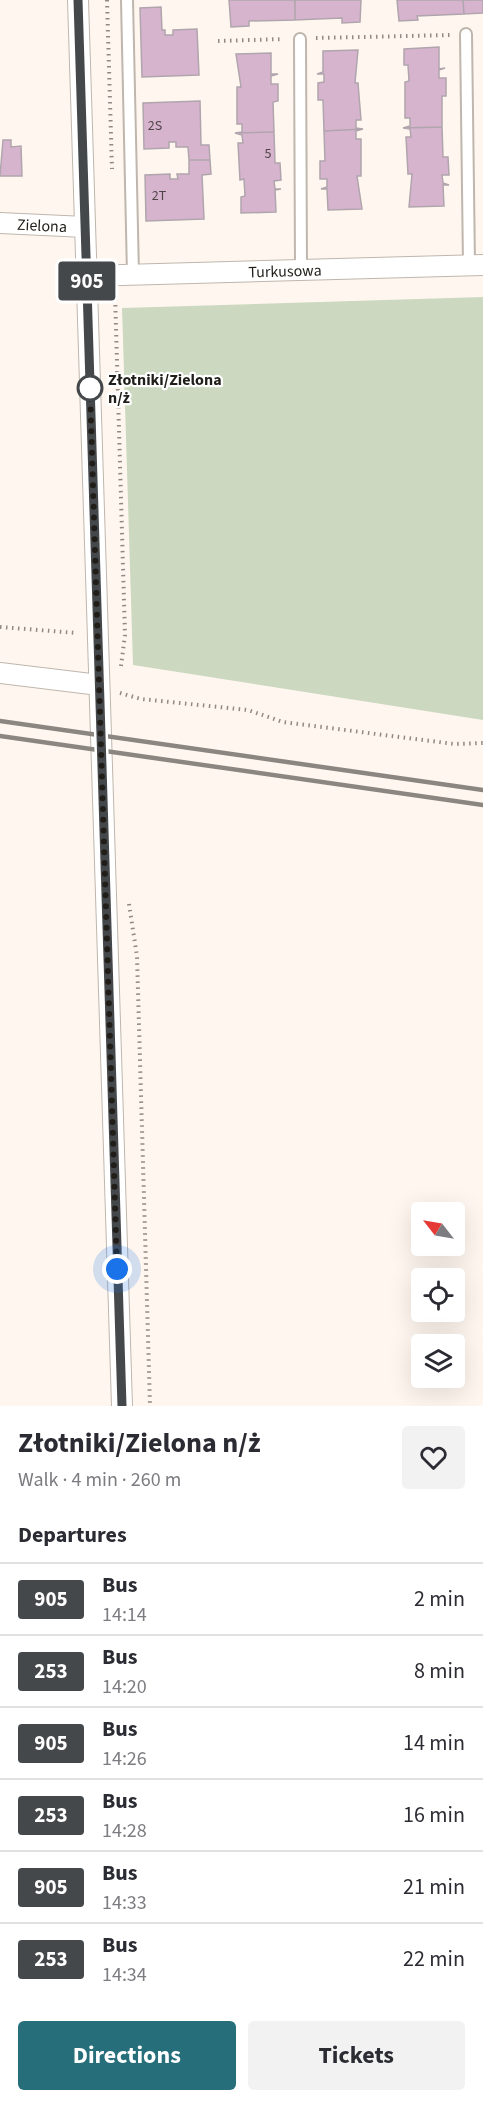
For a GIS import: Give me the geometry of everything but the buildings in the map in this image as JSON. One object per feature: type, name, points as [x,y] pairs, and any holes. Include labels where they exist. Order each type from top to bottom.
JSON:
[{"type":"street","points":[[78,0],[97,634],[108,688],[122,1406]]},
{"type":"street","name":"Zielona","points":[[0,223],[85,227]]},
{"type":"street","name":"Turkusowa","points":[[87,276],[476,265]]},
{"type":"street","points":[[0,673],[108,688]]},
{"type":"lane","points":[[127,0],[133,275]]},
{"type":"lane","points":[[466,34],[476,265]]},
{"type":"lane","points":[[300,39],[301,270]]},
{"type":"path","points":[[107,0],[112,171]]},
{"type":"path","points":[[218,41],[466,34]]},
{"type":"path","points":[[115,287],[125,645]]},
{"type":"path","points":[[0,627],[125,634]]},
{"type":"path","points":[[108,688],[117,703]]},
{"type":"path","points":[[108,688],[141,699],[248,710],[283,722],[454,744],[483,743]]},
{"type":"path","points":[[127,893],[137,956],[150,1406]]},
{"type":"green space","points":[[483,297],[483,720],[133,665],[122,308]]},
{"type":"railway","points":[[0,721],[483,790]]},
{"type":"railway","points":[[0,736],[483,805]]},
{"type":"bus line","name":"905","points":[[78,0],[122,1406]]},
{"type":"place","name":"Złotniki/Zielona n/ż","points":[[90,388]]},
{"type":"route","points":[[90,388],[117,1269]]}]
